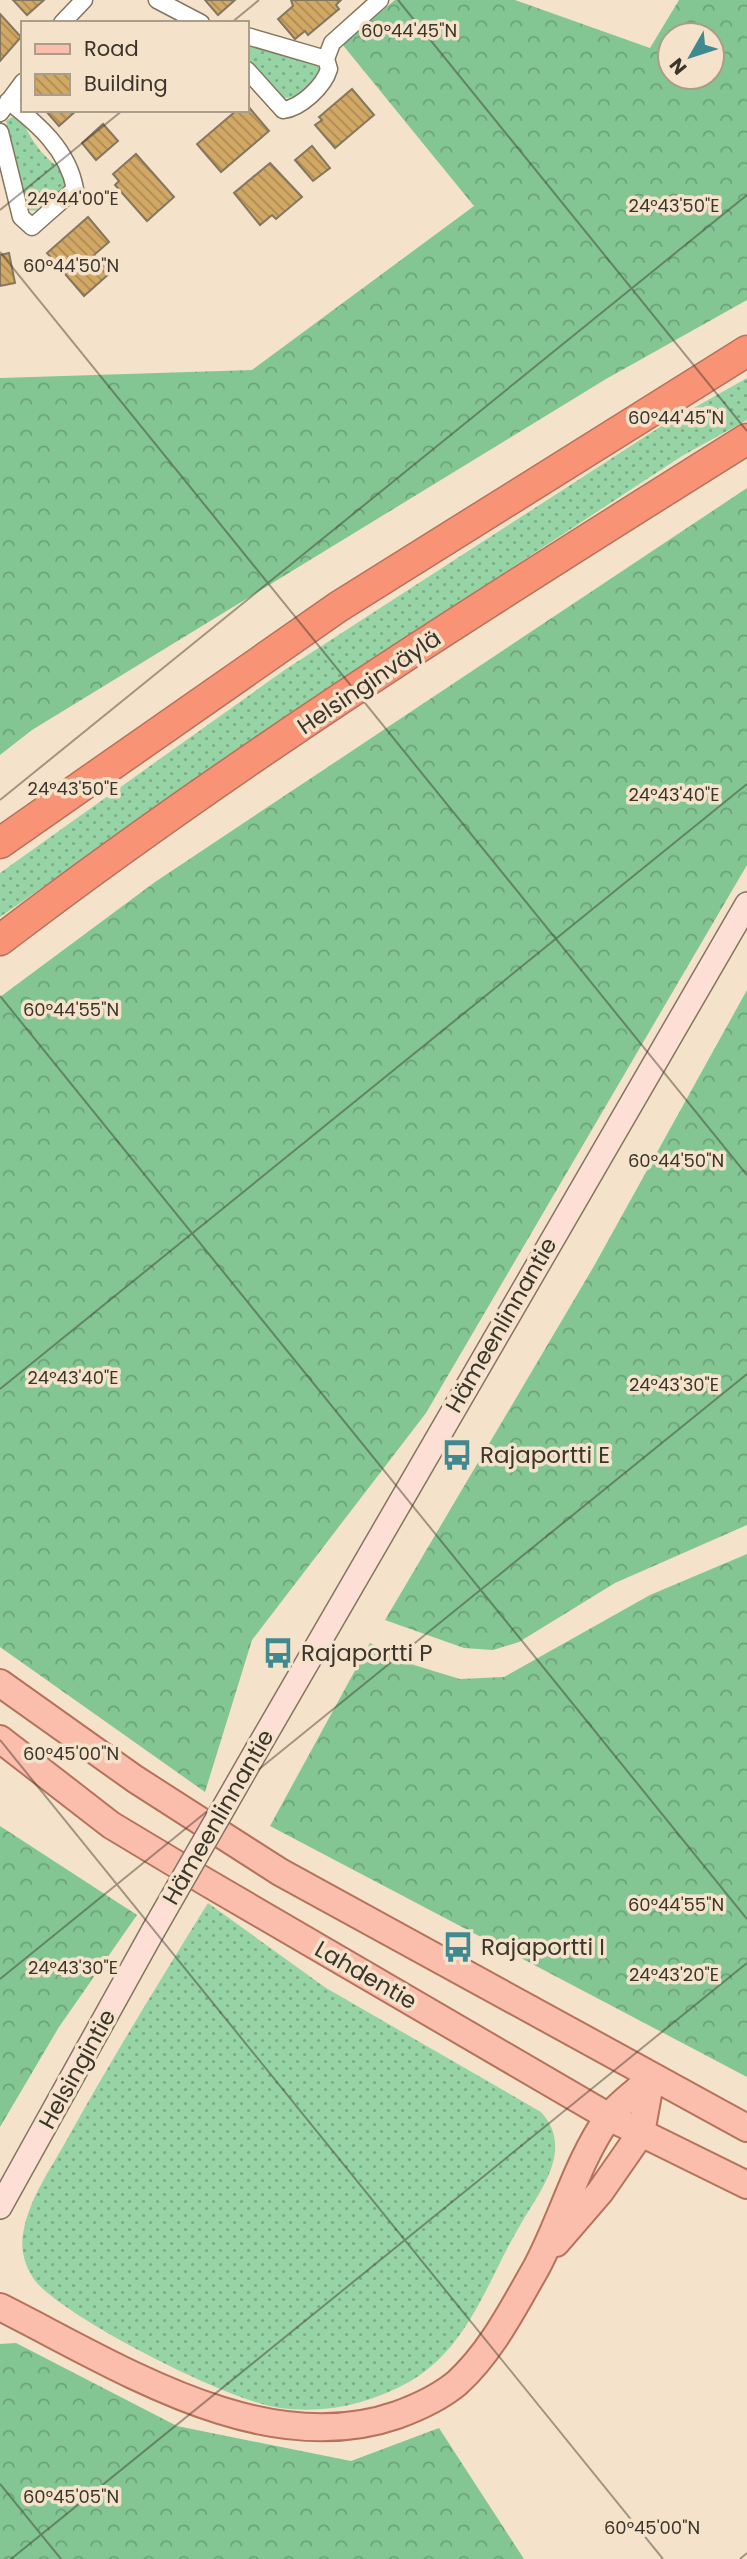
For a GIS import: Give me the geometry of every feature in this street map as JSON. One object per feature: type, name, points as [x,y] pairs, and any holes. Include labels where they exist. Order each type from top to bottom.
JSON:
[{"type":"highway","points":[[0,843],[338,607],[747,351]]},
{"type":"highway","name":"Helsinginväylä","points":[[0,940],[162,822],[379,675],[747,439]]},
{"type":"main road","name":"Hämeenlinnantie","points":[[153,1931],[747,904]]},
{"type":"main road","name":"Lahdentie","points":[[0,1683],[135,1779],[280,1872],[651,2078],[747,2128]]},
{"type":"main road","name":"Lahdentie","points":[[0,1739],[111,1825],[609,2117],[747,2185]]},
{"type":"main road","name":"Helsingintie","points":[[0,2207],[153,1931]]},
{"type":"main road","points":[[0,2307],[162,2389],[199,2403],[282,2425],[337,2427],[379,2421],[415,2409],[456,2384],[497,2336],[537,2266],[609,2117],[651,2078]]},
{"type":"main road","points":[[537,2266],[600,2192],[641,2133],[651,2078]]},
{"type":"street","points":[[64,21],[84,0]]},
{"type":"street","points":[[157,0],[197,21]]},
{"type":"street","points":[[248,71],[277,106],[283,110],[292,109],[327,76],[329,69],[326,59],[332,43],[380,0]]},
{"type":"street","points":[[248,36],[326,59]]},
{"type":"street","points":[[0,132],[21,217],[32,227],[75,188],[72,172],[62,152],[4,107],[21,85]]},
{"type":"green space","points":[[395,0],[515,0],[650,48],[656,38],[656,91],[726,91],[726,21],[666,21],[679,0],[747,0],[747,300],[606,379],[32,730],[0,755],[0,378],[252,370],[474,206],[342,44]]},
{"type":"green space","points":[[248,43],[315,64],[321,70],[320,77],[296,97],[284,98],[248,59]]},
{"type":"green space","points":[[12,117],[21,118],[38,148],[50,161],[64,169],[64,188],[57,198],[41,211],[28,210],[24,203],[6,121]]},
{"type":"green space","points":[[747,378],[747,420],[682,456],[309,701],[0,917],[0,873],[286,669],[660,427]]},
{"type":"green space","points":[[747,488],[747,865],[426,1413],[252,1640],[205,1792],[0,1647],[0,997],[155,882]]},
{"type":"green space","points":[[747,990],[747,1525],[615,1583],[519,1642],[493,1650],[464,1648],[385,1620],[594,1266]]},
{"type":"green space","points":[[747,1554],[747,2077],[270,1826],[370,1643],[414,1665],[460,1679],[504,1677],[650,1595]]},
{"type":"green space","points":[[0,1826],[137,1915],[59,2027],[0,2127]]},
{"type":"green space","points":[[208,1903],[326,1988],[541,2112],[555,2140],[555,2154],[546,2182],[463,2331],[430,2367],[409,2382],[347,2406],[314,2410],[280,2408],[190,2376],[115,2337],[55,2299],[37,2283],[25,2260],[22,2240],[26,2220],[42,2182]]},
{"type":"green space","points":[[16,2343],[177,2426],[351,2461],[439,2428],[524,2559],[0,2559],[0,2344]]},
{"type":"building","points":[[13,0],[44,0],[27,15]]},
{"type":"building","points":[[205,0],[235,0],[218,15]]},
{"type":"building","points":[[291,0],[341,0],[336,5],[339,9],[308,35],[305,31],[295,39],[278,19],[293,6]]},
{"type":"building","points":[[0,14],[21,37],[0,61]]},
{"type":"building","points":[[352,89],[374,115],[335,148],[315,125],[322,120],[319,117]]},
{"type":"building","points":[[248,106],[269,131],[221,172],[197,144],[235,112],[248,112]]},
{"type":"building","points":[[47,112],[75,112],[59,126]]},
{"type":"building","points":[[103,124],[118,141],[96,160],[82,143]]},
{"type":"building","points":[[312,146],[330,168],[313,181],[295,160]]},
{"type":"building","points":[[136,154],[174,197],[147,221],[115,185],[119,181],[113,174]]},
{"type":"building","points":[[270,163],[302,197],[276,219],[272,215],[260,225],[234,193]]},
{"type":"building","points":[[88,217],[109,242],[94,255],[110,273],[84,296],[47,253]]},
{"type":"building","points":[[9,253],[15,283],[0,286],[0,255]]},
{"type":"place","name":"Rajaportti E","points":[[457,1455]]},
{"type":"place","name":"Rajaportti P","points":[[278,1653]]},
{"type":"place","name":"Rajaportti I","points":[[458,1947]]}]
